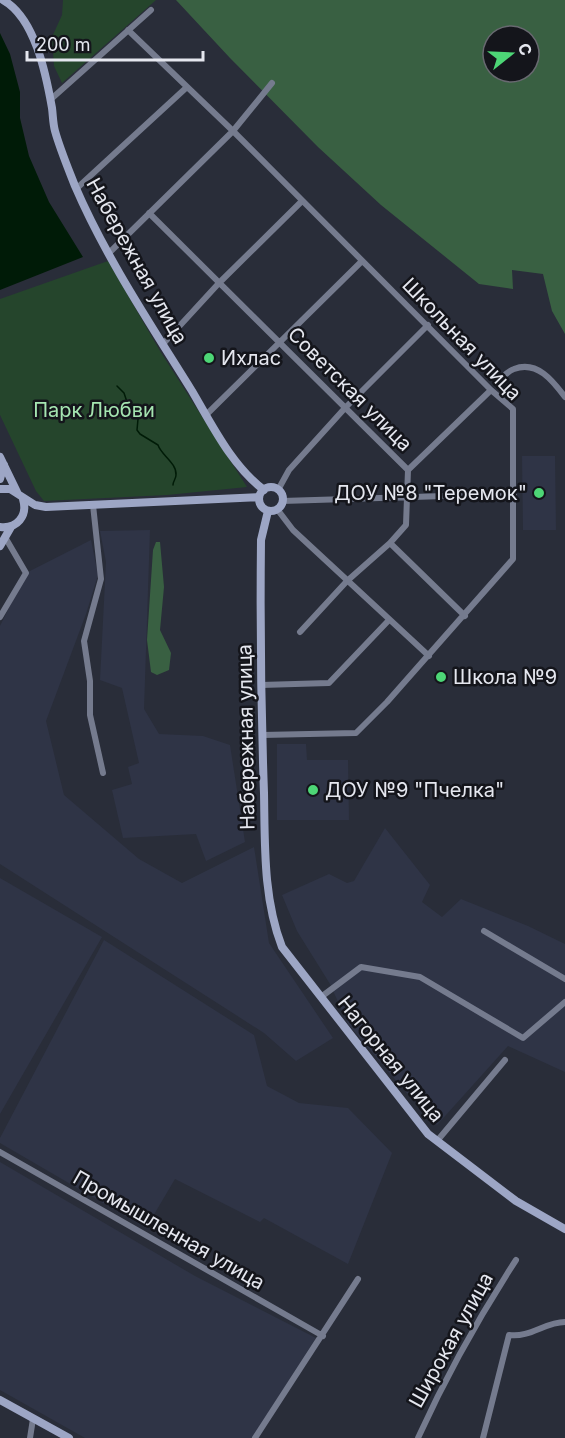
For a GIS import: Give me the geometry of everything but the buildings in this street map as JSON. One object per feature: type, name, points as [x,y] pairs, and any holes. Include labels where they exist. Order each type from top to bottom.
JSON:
[{"type":"main road","name":"Набережная улица","points":[[3,0],[16,8],[25,20],[40,60],[50,100],[54,129],[76,189],[109,253],[206,415],[231,454],[262,493]]},
{"type":"main road","points":[[2,461],[17,492],[23,499],[46,507],[262,493],[271,488],[278,490],[282,496],[276,507],[260,504],[262,493]]},
{"type":"main road","points":[[0,479],[2,461]]},
{"type":"main road","points":[[0,489],[17,492]]},
{"type":"main road","points":[[22,518],[25,511],[23,499]]},
{"type":"main road","points":[[0,546],[11,527],[22,518],[46,507]]},
{"type":"main road","name":"Набережная улица","points":[[274,927],[270,908],[266,854],[262,735],[261,540],[276,507]]},
{"type":"main road","points":[[0,526],[11,527]]},
{"type":"main road","name":"Нагорная улица","points":[[274,927],[282,947],[412,1114],[436,1141],[516,1201],[565,1229]]},
{"type":"main road","points":[[0,1400],[69,1438]]},
{"type":"street","points":[[50,100],[151,10]]},
{"type":"street","name":"Школьная улица","points":[[128,30],[233,131],[491,390],[513,409],[513,559],[429,656],[356,733],[262,735]]},
{"type":"street","points":[[109,253],[233,131],[272,82]]},
{"type":"street","points":[[76,189],[187,87]]},
{"type":"street","points":[[163,344],[219,283],[302,201]]},
{"type":"street","name":"Советская улица","points":[[149,213],[408,470],[406,525],[390,543],[347,581],[300,632]]},
{"type":"street","points":[[206,415],[362,261]]},
{"type":"street","points":[[278,490],[289,470],[345,408],[428,325]]},
{"type":"street","points":[[498,381],[513,369],[528,367],[553,381],[565,397]]},
{"type":"street","points":[[408,470],[491,390]]},
{"type":"street","points":[[276,507],[406,496],[514,494]]},
{"type":"street","points":[[93,505],[101,579],[84,641],[90,681],[90,715],[103,773]]},
{"type":"street","points":[[276,507],[293,530],[429,656]]},
{"type":"street","points":[[0,617],[26,573],[5,537]]},
{"type":"street","points":[[390,543],[465,616]]},
{"type":"street","points":[[261,685],[328,683],[389,620]]},
{"type":"street","points":[[483,931],[565,979]]},
{"type":"street","points":[[321,997],[361,967],[420,977],[523,1038],[565,1002]]},
{"type":"street","points":[[436,1141],[505,1059]]},
{"type":"street","name":"Промышленная улица","points":[[0,1152],[323,1336]]},
{"type":"street","name":"Широкая улица","points":[[418,1438],[485,1308],[516,1260]]},
{"type":"street","points":[[255,1438],[358,1280]]},
{"type":"street","points":[[483,1438],[509,1335],[521,1337],[558,1322],[565,1322]]},
{"type":"street","points":[[30,1438],[33,1419]]},
{"type":"shaded area","points":[[176,0],[565,0],[565,334],[552,311],[543,274],[512,270],[513,289],[479,284],[381,205],[318,147]]},
{"type":"shaded area","points":[[0,33],[10,54],[20,92],[20,118],[29,156],[49,202],[83,257],[0,290]]},
{"type":"shaded area","name":"ДОУ №8 \"Теремок\"","points":[[522,456],[555,456],[556,530],[523,530]]},
{"type":"shaded area","points":[[150,530],[144,709],[159,734],[203,736],[230,745],[245,842],[206,861],[196,834],[123,838],[112,790],[132,784],[128,767],[139,763],[122,688],[100,680],[106,562],[100,531]]},
{"type":"shaded area","points":[[91,540],[98,575],[46,721],[64,795],[139,859],[182,883],[254,847],[269,943],[333,1038],[296,1061],[264,1033],[0,864],[0,626],[26,573]]},
{"type":"shaded area","points":[[156,542],[160,542],[164,587],[160,630],[171,653],[169,670],[157,675],[151,672],[147,640],[153,550]]},
{"type":"shaded area","name":"ДОУ №9 \"Пчелка\"","points":[[277,744],[306,744],[307,760],[348,760],[349,820],[277,820]]},
{"type":"shaded area","points":[[385,828],[430,885],[422,902],[442,917],[461,899],[528,926],[565,944],[565,1072],[508,1046],[437,1125],[348,1024],[330,984],[297,931],[282,895],[329,874],[347,883],[354,881]]},
{"type":"shaded area","points":[[0,878],[102,937],[0,1114]]},
{"type":"shaded area","points":[[104,940],[254,1035],[267,1086],[299,1103],[348,1108],[392,1153],[348,1264],[264,1218],[260,1222],[175,1179],[146,1228],[0,1143],[0,1138]]},
{"type":"shaded area","points":[[0,1162],[195,1276],[316,1338],[252,1438],[85,1438],[0,1390]]},
{"type":"green space","points":[[63,0],[156,0],[62,83],[54,66],[52,37],[62,15]]},
{"type":"green space","name":"Парк Любви","points":[[108,261],[160,351],[247,487],[167,495],[44,501],[36,491],[0,415],[0,299]]},
{"type":"waterway","points":[[117,386],[135,410],[138,419],[137,430],[158,445],[172,463],[176,471],[173,485]]},
{"type":"place","name":"Ихлас","points":[[209,358]]},
{"type":"place","name":"ДОУ №8 \"Теремок\"","points":[[539,493]]},
{"type":"place","name":"Школа №9","points":[[441,677]]},
{"type":"place","name":"ДОУ №9 \"Пчелка\"","points":[[313,790]]}]
